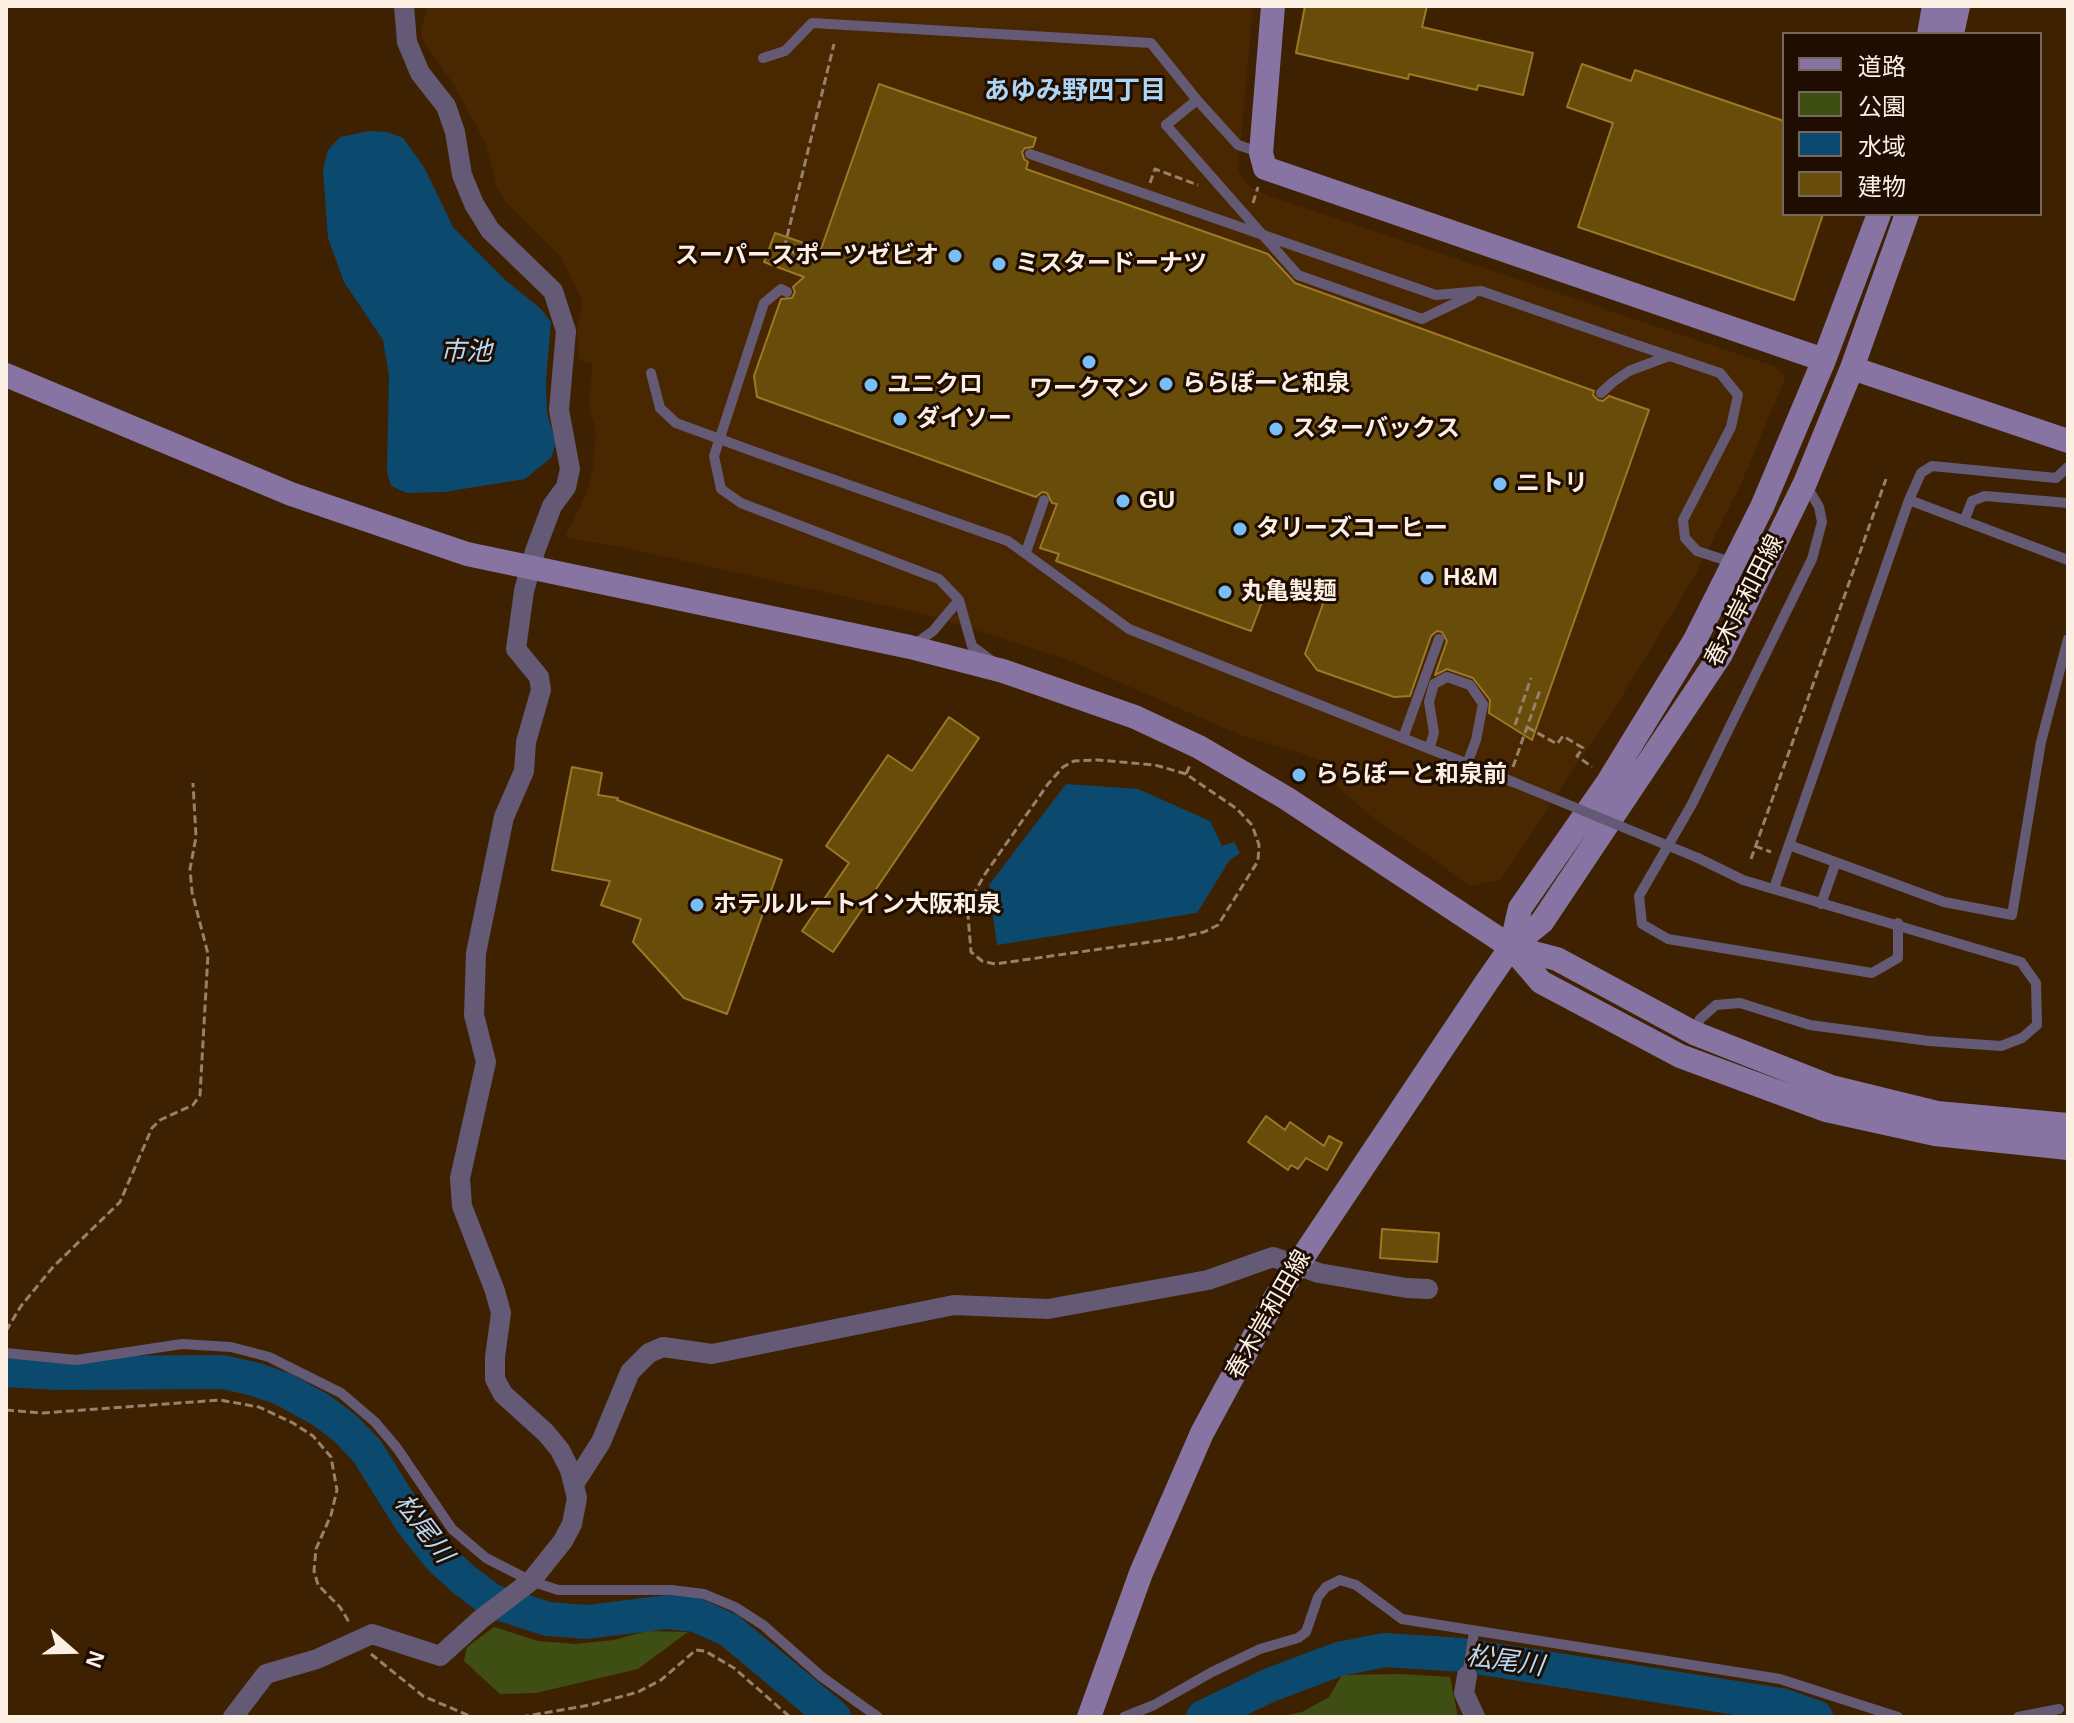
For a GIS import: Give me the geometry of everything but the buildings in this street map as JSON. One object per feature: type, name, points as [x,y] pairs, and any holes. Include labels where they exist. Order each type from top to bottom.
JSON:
[{"type":"street","points":[[233,1717],[266,1674],[317,1659],[372,1634],[440,1656],[481,1619],[531,1581],[563,1541],[572,1524],[577,1498],[570,1470],[560,1450],[503,1394],[495,1379],[501,1313],[462,1206],[460,1178],[486,1062],[474,1015],[476,953],[504,817],[524,771],[526,742],[541,690],[539,677],[516,649],[524,591],[552,506],[566,487],[570,469],[559,410],[566,331],[553,291],[490,230],[474,204],[462,175],[455,132],[446,106],[420,73],[407,42],[404,6]]},
{"type":"street","points":[[1273,6],[1261,153],[1265,168],[1824,360]]},
{"type":"street","points":[[1929,32],[1934,6]]},
{"type":"street","points":[[1952,32],[1958,6]]},
{"type":"street","name":"春木岸和田線","points":[[1511,947],[1520,908],[1608,782],[1695,640],[1734,563],[1762,507],[1824,360],[1878,216]]},
{"type":"street","name":"春木岸和田線","points":[[1089,1717],[1141,1573],[1202,1433],[1296,1264],[1511,947],[1542,922],[1721,654],[1805,483],[1852,368],[1906,216]]},
{"type":"street","points":[[1852,368],[2068,441]]},
{"type":"street","points":[[6,375],[291,494],[467,554],[910,647],[1003,671],[1135,717],[1199,747],[1286,798],[1511,947],[1541,982],[1680,1056],[1826,1110],[1935,1134],[2068,1148]]},
{"type":"street","points":[[1511,947],[1557,959],[1694,1033],[1831,1087],[1937,1113],[2068,1125]]},
{"type":"street","points":[[574,1484],[601,1442],[630,1372],[649,1353],[663,1347],[712,1354],[954,1305],[1048,1309],[1208,1280],[1273,1257],[1319,1273],[1428,1289]]},
{"type":"street","points":[[1467,1676],[1464,1693],[1475,1717]]},
{"type":"lane","points":[[763,58],[785,51],[812,23],[1151,43],[1238,145],[1261,153]]},
{"type":"lane","points":[[1197,100],[1166,125],[1298,275],[1422,319],[1481,291]]},
{"type":"lane","points":[[1030,154],[1436,295],[1481,291],[1720,373],[1738,395],[1731,427],[1683,520],[1685,538],[1697,551],[1734,563]]},
{"type":"lane","points":[[787,292],[781,289],[764,303],[714,456],[721,489],[741,503],[939,579],[959,600],[972,646],[1003,671]]},
{"type":"lane","points":[[1601,393],[1629,371],[1669,356]]},
{"type":"lane","points":[[651,373],[660,408],[676,423],[1008,541],[1129,629],[1513,782],[1698,858],[1743,880],[1898,923],[2021,962],[2036,983],[2037,1025],[2022,1038],[2001,1046],[1929,1041],[1810,1025],[1740,1003],[1716,1005],[1700,1019],[1694,1033]]},
{"type":"lane","points":[[1774,888],[1921,473],[1932,466],[2056,478],[2068,467]]},
{"type":"lane","points":[[1805,483],[1819,507],[1822,522],[1812,559],[1692,804],[1639,896],[1642,924],[1668,939],[1872,973],[1898,958],[1898,923]]},
{"type":"lane","points":[[1964,521],[1972,501],[1985,496],[2068,503]]},
{"type":"lane","points":[[1026,552],[1044,500]]},
{"type":"lane","points":[[1909,500],[2068,560]]},
{"type":"lane","points":[[910,647],[933,631],[959,600]]},
{"type":"lane","points":[[1403,738],[1439,639]]},
{"type":"lane","points":[[1789,845],[1944,902],[2012,915],[2041,742],[2068,639]]},
{"type":"lane","points":[[1429,749],[1434,733],[1429,702],[1434,684],[1447,677],[1470,685],[1483,704],[1476,740],[1467,764]]},
{"type":"lane","points":[[1821,904],[1836,862]]},
{"type":"lane","points":[[6,1353],[76,1360],[182,1344],[231,1347],[269,1357],[341,1393],[375,1422],[397,1448],[452,1529],[486,1558],[531,1581],[558,1590],[671,1590],[704,1594],[735,1607],[763,1625],[822,1677],[878,1717]]},
{"type":"lane","points":[[1124,1717],[1154,1705],[1260,1649],[1298,1638],[1306,1632],[1318,1597],[1326,1587],[1340,1580],[1356,1585],[1402,1619],[1474,1635],[1780,1679],[1898,1717]]},
{"type":"lane","points":[[1467,1676],[1474,1635]]},
{"type":"lane","points":[[2018,1717],[2059,1709]]},
{"type":"path","points":[[817,261],[784,249],[834,44]]},
{"type":"path","points":[[1751,859],[1886,479]]},
{"type":"path","points":[[1515,725],[1531,678]]},
{"type":"path","points":[[1520,770],[1513,767],[1540,690]]},
{"type":"path","points":[[1527,727],[1557,744],[1563,736],[1583,748],[1577,756],[1595,769]]},
{"type":"path","points":[[1186,774],[1199,747]]},
{"type":"path","points":[[1098,760],[1155,765],[1186,774],[1237,809],[1252,825],[1259,845],[1258,861],[1218,925],[1178,938],[995,964],[982,961],[971,952],[968,915],[972,897],[994,861],[1063,767],[1074,761],[1098,760]]},
{"type":"path","points":[[6,1331],[21,1306],[53,1267],[120,1202],[152,1128],[160,1120],[193,1105],[200,1095],[208,954],[192,892],[190,869],[196,837],[193,783]]},
{"type":"path","points":[[6,1410],[42,1413],[220,1400],[259,1407],[313,1436],[331,1457],[337,1490],[331,1515],[316,1549],[314,1571],[318,1585],[340,1607],[359,1640],[374,1658],[423,1696],[472,1717]]},
{"type":"path","points":[[521,1717],[590,1705],[638,1692],[661,1680],[696,1650],[705,1651],[734,1668],[790,1717]]},
{"type":"shaded area","points":[[428,6],[1253,6],[1238,170],[1245,183],[1267,195],[1774,366],[1786,376],[1741,484],[1695,576],[1605,724],[1501,880],[1471,886],[1367,813],[1338,787],[1321,761],[1245,737],[1066,659],[928,615],[567,538],[587,492],[596,431],[589,408],[592,364],[579,360],[577,327],[583,302],[561,257],[505,202],[497,187],[485,142],[455,87],[422,38],[421,29]]},
{"type":"green space","points":[[494,1627],[538,1641],[575,1644],[614,1640],[647,1631],[688,1632],[638,1669],[536,1693],[500,1694],[464,1661],[467,1647]]},
{"type":"green space","points":[[1342,1675],[1450,1677],[1458,1717],[1278,1717],[1302,1712],[1329,1697]]},
{"type":"water","name":"市池","points":[[369,131],[387,132],[403,138],[424,167],[453,227],[551,322],[546,380],[547,413],[556,443],[551,458],[525,479],[444,492],[407,493],[391,486],[387,472],[389,375],[383,340],[344,282],[328,238],[323,170],[328,150],[340,137]]},
{"type":"water","points":[[1066,784],[1138,789],[1210,821],[1222,846],[1234,842],[1240,853],[1229,861],[1197,913],[997,945],[989,885]]},
{"type":"waterway","name":"松尾川","points":[[6,1370],[59,1373],[223,1372],[283,1389],[321,1410],[345,1428],[367,1451],[412,1523],[440,1558],[492,1601],[548,1619],[587,1622],[667,1612],[696,1615],[729,1630],[834,1717]]},
{"type":"waterway","name":"松尾川","points":[[1203,1717],[1270,1685],[1339,1659],[1385,1650],[1463,1655],[1781,1705],[1816,1717]]},
{"type":"place","name":"スーパースポーツゼビオ","points":[[955,256]]},
{"type":"place","name":"ミスタードーナツ","points":[[999,264]]},
{"type":"place","name":"ワークマン","points":[[1089,362]]},
{"type":"place","name":"ららぽーと和泉","points":[[1166,384]]},
{"type":"place","name":"ユニクロ","points":[[871,385]]},
{"type":"place","name":"ダイソー","points":[[900,419]]},
{"type":"place","name":"スターバックス","points":[[1276,429]]},
{"type":"place","name":"ニトリ","points":[[1500,484]]},
{"type":"place","name":"GU","points":[[1123,501]]},
{"type":"place","name":"タリーズコーヒー","points":[[1240,529]]},
{"type":"place","name":"H&M","points":[[1427,578]]},
{"type":"place","name":"丸亀製麺","points":[[1225,592]]},
{"type":"place","name":"ららぽーと和泉前","points":[[1299,775]]},
{"type":"place","name":"ホテルルートイン大阪和泉","points":[[697,905]]},
{"type":"district","name":"あゆみ野四丁目","points":[[1075,92]]}]
